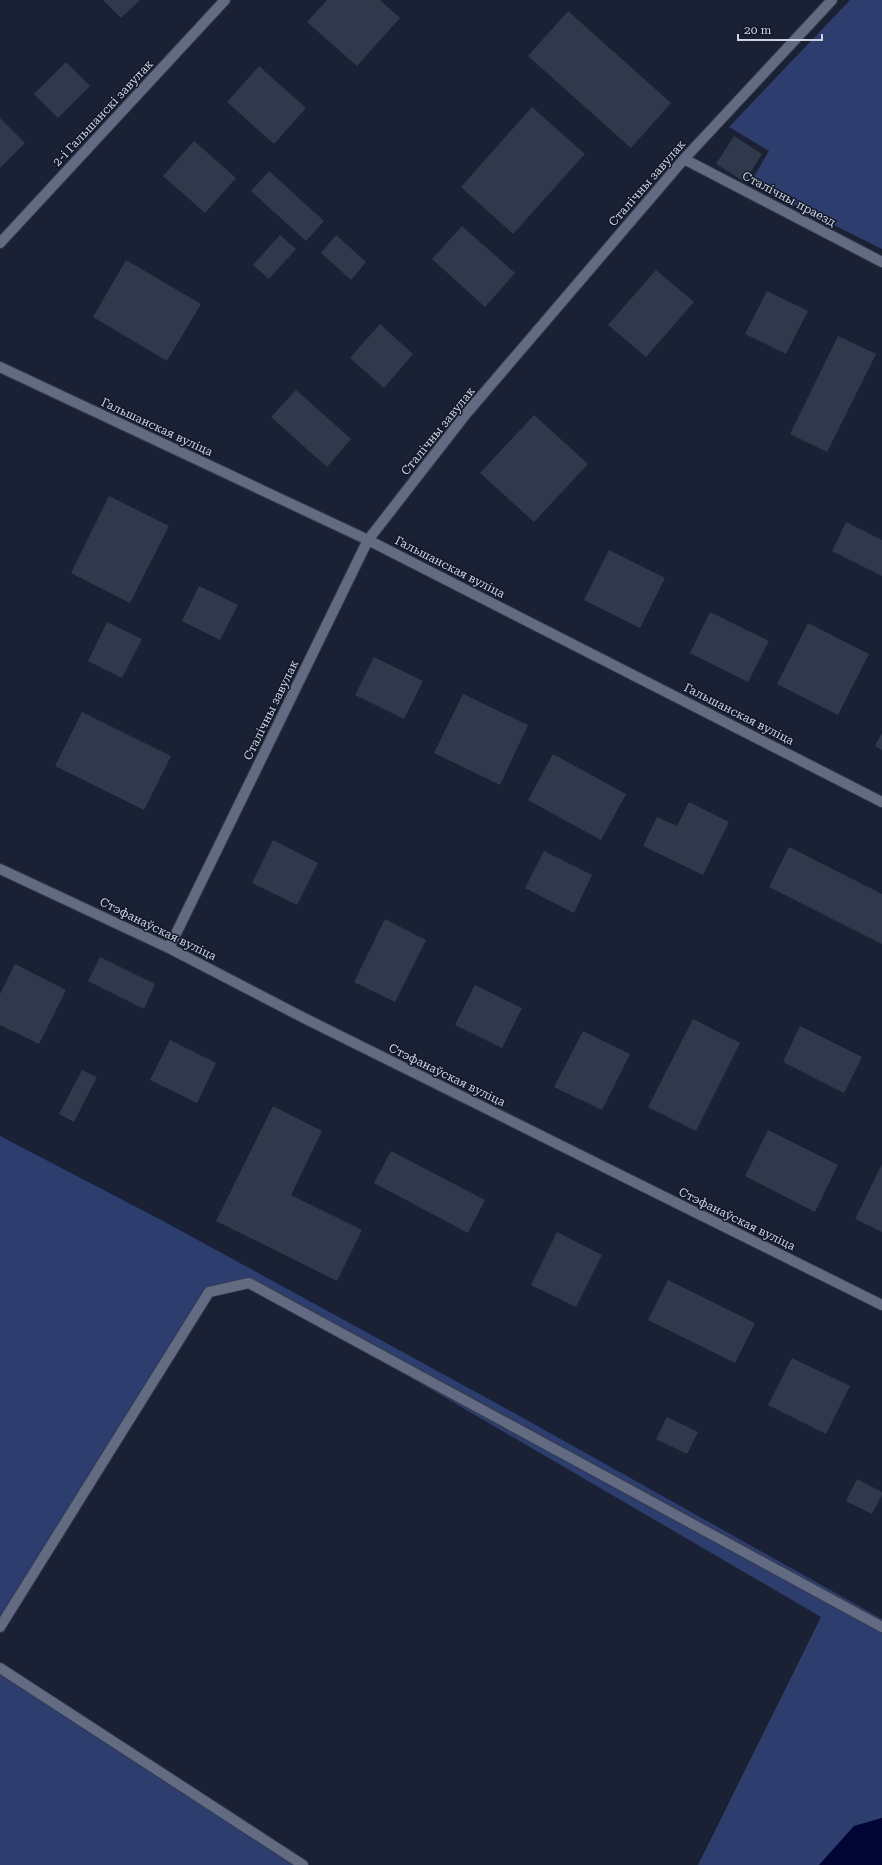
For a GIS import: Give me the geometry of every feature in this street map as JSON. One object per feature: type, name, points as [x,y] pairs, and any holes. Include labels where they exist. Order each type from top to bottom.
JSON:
[{"type":"street","name":"2-і Гальшанскі завулак","points":[[0,243],[225,0]]},
{"type":"street","name":"Сталічны завулак","points":[[169,948],[368,540],[466,414],[684,159],[832,0]]},
{"type":"street","name":"Сталічны праезд","points":[[684,159],[882,262]]},
{"type":"street","name":"Гальшанская вуліца","points":[[0,367],[368,540],[882,802]]},
{"type":"street","name":"Стэфанаўская вуліца","points":[[0,869],[169,948],[304,1018],[882,1305]]},
{"type":"street","points":[[0,1627],[209,1292],[249,1283],[882,1627]]},
{"type":"street","points":[[0,1668],[303,1865]]},
{"type":"shaded area","points":[[850,0],[882,0],[882,249],[750,183],[769,151],[729,127]]},
{"type":"shaded area","points":[[0,1136],[163,1221],[516,1414],[882,1619],[882,1865],[698,1865],[821,1617],[249,1283],[209,1292],[0,1627]]},
{"type":"shaded area","points":[[0,1668],[303,1865],[0,1865]]},
{"type":"shaded area","points":[[882,1818],[882,1865],[819,1865],[854,1826]]},
{"type":"building","points":[[103,0],[140,0],[121,18]]},
{"type":"building","points":[[327,0],[380,0],[400,18],[357,66],[307,22]]},
{"type":"building","points":[[568,11],[671,103],[631,148],[528,56]]},
{"type":"building","points":[[66,62],[90,86],[58,118],[34,94]]},
{"type":"building","points":[[259,66],[306,108],[274,144],[227,102]]},
{"type":"building","points":[[532,107],[585,154],[513,234],[461,187]]},
{"type":"building","points":[[0,118],[25,143],[0,168]]},
{"type":"building","points":[[734,136],[762,154],[745,182],[716,164]]},
{"type":"building","points":[[194,141],[236,178],[205,213],[163,176]]},
{"type":"building","points":[[269,171],[324,221],[306,241],[251,191]]},
{"type":"building","points":[[462,226],[515,273],[485,307],[432,259]]},
{"type":"building","points":[[280,235],[296,249],[269,279],[253,265]]},
{"type":"building","points":[[336,235],[366,262],[351,280],[321,253]]},
{"type":"building","points":[[126,260],[201,304],[167,361],[93,317]]},
{"type":"building","points":[[656,270],[694,302],[646,357],[608,325]]},
{"type":"building","points":[[767,291],[808,311],[786,354],[745,334]]},
{"type":"building","points":[[380,324],[413,354],[384,388],[350,358]]},
{"type":"building","points":[[838,336],[876,354],[827,452],[790,434]]},
{"type":"building","points":[[296,390],[351,439],[327,467],[271,417]]},
{"type":"building","points":[[534,415],[588,464],[534,522],[480,473]]},
{"type":"building","points":[[109,496],[169,526],[130,603],[71,573]]},
{"type":"building","points":[[846,522],[882,540],[882,576],[832,551]]},
{"type":"building","points":[[609,550],[665,578],[640,628],[584,600]]},
{"type":"building","points":[[199,586],[238,605],[220,640],[182,621]]},
{"type":"building","points":[[710,612],[769,641],[748,682],[690,653]]},
{"type":"building","points":[[107,622],[142,639],[122,678],[88,661]]},
{"type":"building","points":[[808,623],[869,654],[838,715],[777,684]]},
{"type":"building","points":[[374,657],[423,681],[404,719],[355,695]]},
{"type":"building","points":[[463,694],[528,725],[500,785],[434,753]]},
{"type":"building","points":[[82,712],[171,756],[144,810],[55,766]]},
{"type":"building","points":[[882,733],[882,750],[875,746]]},
{"type":"building","points":[[553,754],[626,794],[601,840],[528,800]]},
{"type":"building","points":[[689,802],[729,822],[703,875],[643,846],[657,817],[677,826]]},
{"type":"building","points":[[273,840],[318,863],[297,905],[252,883]]},
{"type":"building","points":[[789,847],[882,894],[882,944],[769,887]]},
{"type":"building","points":[[544,851],[592,875],[574,913],[525,888]]},
{"type":"building","points":[[385,919],[426,940],[395,1002],[354,982]]},
{"type":"building","points":[[100,957],[155,984],[144,1009],[88,981]]},
{"type":"building","points":[[15,964],[66,990],[39,1044],[0,1025],[0,994]]},
{"type":"building","points":[[475,985],[522,1008],[502,1048],[455,1025]]},
{"type":"building","points":[[693,1019],[740,1043],[696,1131],[648,1107]]},
{"type":"building","points":[[800,1026],[862,1057],[844,1093],[783,1062]]},
{"type":"building","points":[[583,1031],[630,1054],[602,1110],[554,1087]]},
{"type":"building","points":[[170,1040],[216,1063],[197,1103],[150,1080]]},
{"type":"building","points":[[82,1070],[97,1077],[74,1122],[59,1114]]},
{"type":"building","points":[[273,1106],[322,1131],[291,1195],[362,1230],[337,1281],[216,1221]]},
{"type":"building","points":[[768,1130],[838,1165],[815,1212],[745,1176]]},
{"type":"building","points":[[391,1151],[485,1200],[468,1233],[374,1183]]},
{"type":"building","points":[[882,1164],[882,1232],[855,1219]]},
{"type":"building","points":[[557,1232],[602,1255],[576,1307],[531,1285]]},
{"type":"building","points":[[668,1280],[755,1323],[735,1363],[648,1320]]},
{"type":"building","points":[[792,1358],[850,1386],[826,1434],[768,1405]]},
{"type":"building","points":[[667,1417],[698,1432],[687,1454],[656,1439]]},
{"type":"building","points":[[857,1479],[882,1492],[882,1495],[872,1514],[846,1501]]}]
